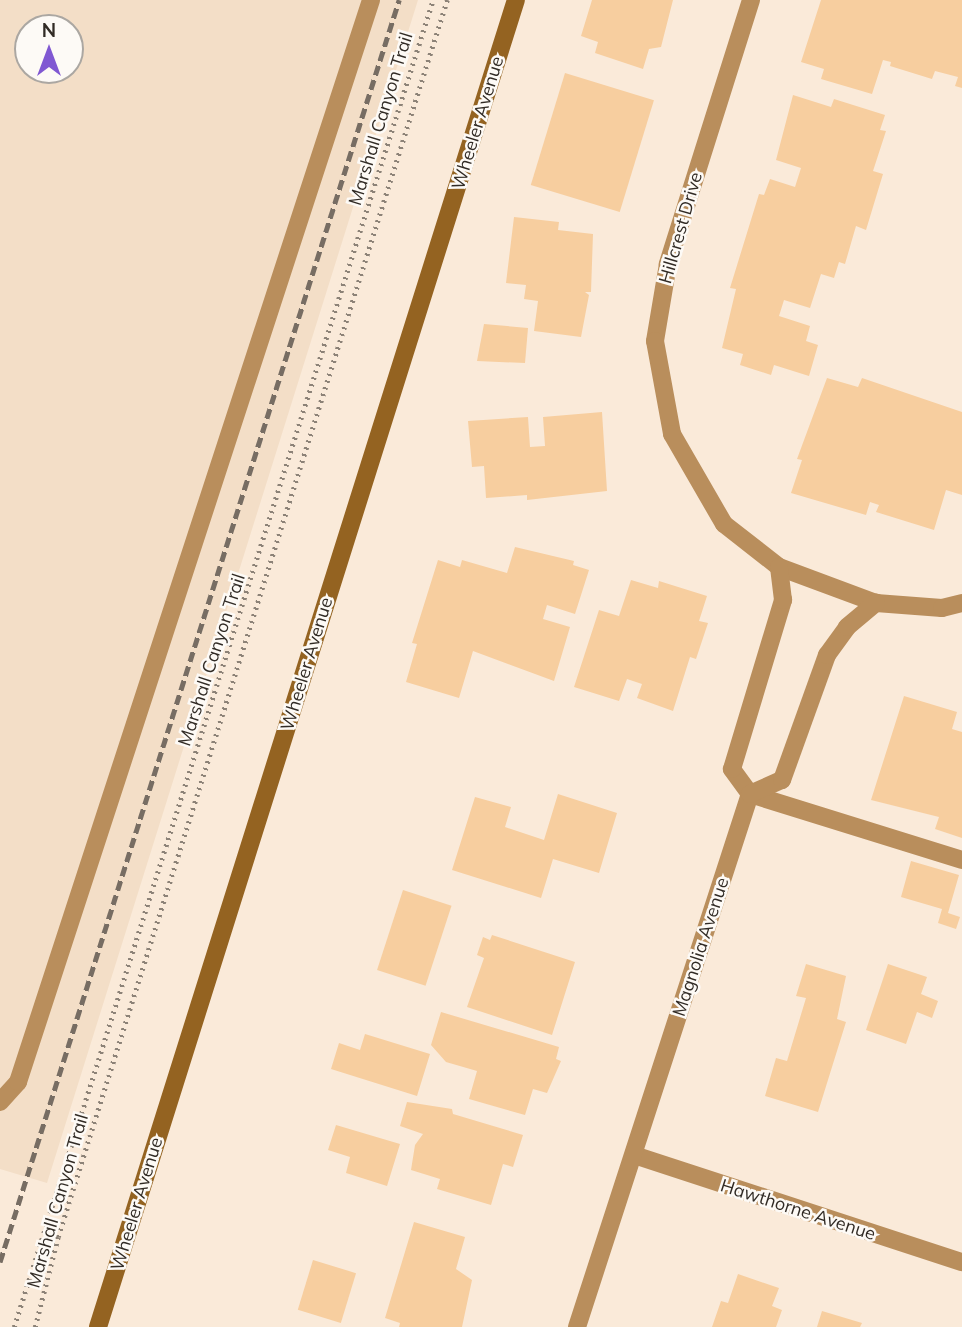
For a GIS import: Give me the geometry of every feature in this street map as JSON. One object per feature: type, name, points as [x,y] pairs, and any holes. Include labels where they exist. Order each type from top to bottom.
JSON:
[{"type":"main road","name":"Wheeler Avenue","points":[[98,1327],[516,0]]},
{"type":"street","points":[[0,1102],[18,1082],[371,0]]},
{"type":"street","name":"Hillcrest Drive","points":[[751,0],[668,264],[655,341],[672,434],[724,524],[779,567],[876,603],[942,608],[962,603]]},
{"type":"street","points":[[779,567],[783,600],[732,769],[750,794],[962,860]]},
{"type":"street","points":[[750,794],[782,780],[827,655],[847,627],[876,603]]},
{"type":"street","name":"Magnolia Avenue","points":[[577,1327],[750,794]]},
{"type":"street","name":"Hawthorne Avenue","points":[[634,1155],[962,1262]]},
{"type":"path","name":"Marshall Canyon Trail","points":[[14,1327],[433,0]]},
{"type":"path","name":"Marshall Canyon Trail","points":[[35,1327],[58,1237],[447,0]]},
{"type":"shaded area","points":[[0,0],[418,0],[47,1183],[0,1169]]},
{"type":"building","points":[[592,0],[673,0],[661,47],[649,49],[643,69],[595,53],[598,42],[581,36]]},
{"type":"building","points":[[821,0],[962,0],[962,88],[955,86],[958,77],[935,71],[932,79],[890,66],[891,62],[883,60],[872,94],[821,79],[824,69],[801,62]]},
{"type":"building","points":[[565,73],[654,100],[620,212],[531,185]]},
{"type":"building","points":[[793,95],[831,107],[834,99],[885,115],[880,130],[886,131],[873,171],[883,174],[866,230],[856,226],[845,264],[839,262],[834,278],[821,274],[810,308],[784,300],[779,316],[810,326],[806,341],[818,345],[809,376],[774,365],[771,375],[740,365],[743,354],[722,348],[736,289],[730,288],[759,194],[764,195],[770,179],[795,187],[801,168],[776,160]]},
{"type":"building","points":[[514,217],[559,222],[558,230],[593,234],[591,292],[585,292],[589,295],[581,337],[534,331],[538,301],[524,299],[526,285],[506,283]]},
{"type":"building","points":[[484,324],[528,328],[525,363],[477,361]]},
{"type":"building","points":[[827,378],[858,387],[862,378],[962,412],[962,495],[946,490],[934,530],[876,512],[879,505],[870,502],[866,515],[791,493],[802,460],[797,459]]},
{"type":"building","points":[[602,412],[607,491],[527,500],[527,495],[486,498],[484,466],[472,467],[468,421],[528,417],[530,447],[545,446],[543,417]]},
{"type":"building","points":[[515,547],[574,561],[573,565],[589,570],[575,614],[547,605],[543,619],[570,627],[554,681],[473,651],[459,698],[406,682],[417,644],[412,643],[438,560],[460,567],[462,560],[507,573]]},
{"type":"building","points":[[631,580],[658,588],[659,581],[707,596],[699,621],[708,623],[696,659],[690,657],[673,711],[637,698],[642,684],[627,679],[619,701],[574,687],[599,610],[619,616]]},
{"type":"building","points":[[904,696],[957,712],[952,729],[962,732],[962,838],[935,829],[939,817],[871,800]]},
{"type":"building","points":[[558,794],[617,813],[599,873],[553,859],[541,898],[452,870],[475,797],[511,807],[505,827],[544,840]]},
{"type":"building","points":[[911,861],[959,875],[948,913],[960,917],[956,929],[938,923],[942,909],[901,897]]},
{"type":"building","points":[[403,890],[452,906],[426,986],[377,970]]},
{"type":"building","points":[[492,935],[575,962],[552,1035],[467,1007],[484,958],[477,955],[483,937],[490,940]]},
{"type":"building","points":[[806,964],[846,976],[837,1019],[846,1022],[818,1112],[765,1096],[776,1058],[787,1061],[806,998],[796,996]]},
{"type":"building","points":[[888,964],[927,977],[921,994],[938,1001],[932,1018],[917,1012],[906,1044],[866,1030]]},
{"type":"building","points":[[441,1012],[559,1047],[556,1059],[561,1061],[547,1093],[533,1089],[525,1115],[469,1099],[477,1071],[446,1062],[431,1045]]},
{"type":"building","points":[[365,1034],[430,1054],[417,1096],[331,1069],[339,1043],[360,1050]]},
{"type":"building","points":[[407,1102],[452,1109],[453,1114],[523,1135],[513,1167],[503,1164],[491,1205],[437,1189],[440,1179],[411,1170],[415,1145],[423,1134],[400,1126]]},
{"type":"building","points":[[336,1125],[400,1144],[387,1186],[346,1173],[350,1157],[328,1150]]},
{"type":"building","points":[[414,1222],[465,1237],[456,1269],[472,1280],[462,1327],[399,1327],[400,1323],[385,1318]]},
{"type":"building","points":[[313,1260],[356,1273],[341,1323],[298,1310]]},
{"type":"building","points":[[738,1274],[779,1288],[772,1306],[782,1310],[776,1327],[712,1327],[721,1301],[728,1303]]},
{"type":"building","points":[[822,1311],[862,1323],[860,1327],[817,1327]]},
{"type":"railway","points":[[0,1262],[399,0]]}]
